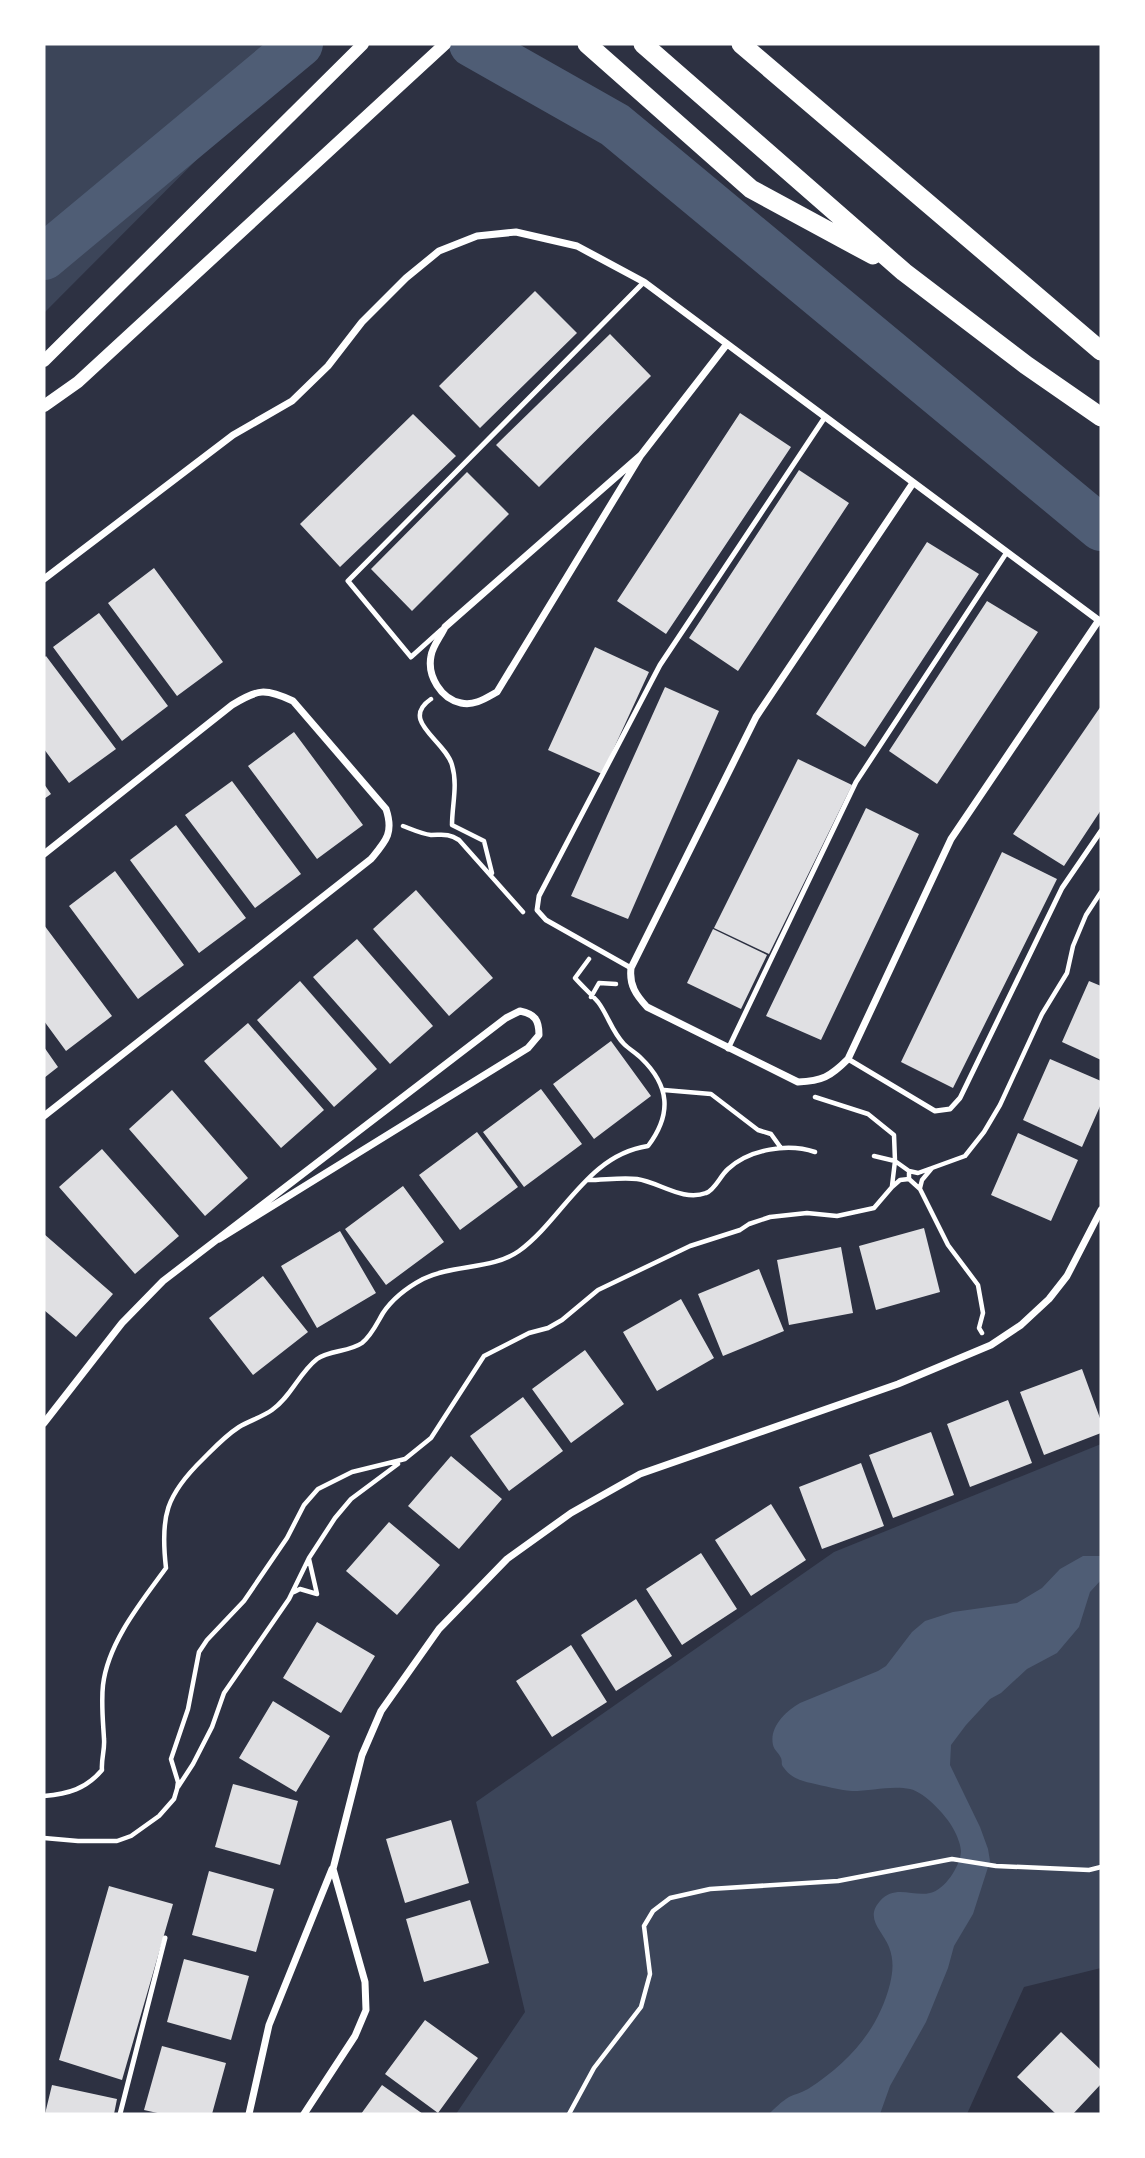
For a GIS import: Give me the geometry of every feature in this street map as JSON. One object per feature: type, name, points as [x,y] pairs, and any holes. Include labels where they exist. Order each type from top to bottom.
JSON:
[{"type":"highway","points":[[587,44],[751,189],[904,272]]},
{"type":"highway","points":[[643,44],[904,272],[1026,365],[1101,417]]},
{"type":"highway","points":[[741,44],[1101,351]]},
{"type":"street","points":[[44,361],[363,44]]},
{"type":"street","points":[[44,406],[78,382],[445,44]]},
{"type":"street","points":[[44,579],[233,435],[292,401],[328,366],[362,322],[406,278],[439,251],[477,236],[516,232],[577,246],[645,282],[1100,621],[951,839],[848,1059],[833,1074],[816,1082],[798,1083],[647,1007],[636,994],[629,979],[631,968],[756,717],[913,482]]},
{"type":"street","points":[[641,455],[445,626],[431,656],[431,675],[441,692],[461,703],[481,702],[497,692],[641,455],[727,344]]},
{"type":"street","points":[[44,854],[252,692],[274,692],[293,701],[386,809],[391,823],[386,842],[371,859],[44,1116]]},
{"type":"street","points":[[44,1423],[122,1323],[163,1281],[506,1018],[520,1011],[531,1013],[539,1023],[540,1035],[528,1048],[219,1239]]},
{"type":"street","points":[[249,2114],[269,2025],[333,1869],[362,1755],[381,1712],[439,1629],[507,1559],[571,1513],[640,1475],[898,1384],[991,1345],[1021,1325],[1049,1299],[1067,1276],[1101,1210]]},
{"type":"street","points":[[304,2114],[355,2036],[366,2010],[365,1982],[333,1869]]},
{"type":"lane","points":[[445,626],[411,657],[348,580],[645,282]]},
{"type":"lane","points":[[631,968],[546,920],[537,911],[539,896],[660,665],[825,417]]},
{"type":"lane","points":[[727,1049],[856,782],[1007,552]]},
{"type":"lane","points":[[848,1059],[935,1111],[950,1109],[960,1098],[1062,888],[1101,831]]},
{"type":"lane","points":[[120,2114],[165,1938]]},
{"type":"path","points":[[441,692],[419,712],[420,722],[445,749],[452,763],[455,778],[452,825],[484,841],[493,877]]},
{"type":"path","points":[[391,823],[432,835],[452,835],[526,916]]},
{"type":"path","points":[[874,1156],[895,1161],[909,1171],[918,1173],[965,1156],[1000,1105],[1042,1014],[1067,973],[1073,946],[1086,915],[1101,892]]},
{"type":"path","points":[[44,1796],[79,1790],[94,1780],[102,1770],[101,1757],[105,1743],[103,1681],[126,1625],[166,1567],[163,1538],[166,1511],[178,1486],[190,1472],[233,1432],[279,1404],[310,1365],[320,1357],[363,1342],[392,1302],[402,1293],[440,1272],[497,1262],[517,1252],[531,1241],[587,1180],[619,1156],[635,1148],[648,1146],[655,1136],[663,1116],[664,1090],[650,1068],[624,1044],[608,1023],[598,1002],[575,978],[589,959],[578,952]]},
{"type":"path","points":[[664,1090],[711,1094],[758,1130],[771,1135],[782,1148]]},
{"type":"path","points":[[587,1180],[638,1179],[694,1196],[708,1193],[727,1170],[742,1159],[782,1148],[802,1148],[815,1152]]},
{"type":"path","points":[[892,1187],[895,1161]]},
{"type":"path","points":[[920,1189],[922,1180],[932,1168]]},
{"type":"path","points":[[909,1171],[909,1179],[920,1189],[948,1245],[978,1284],[983,1313],[979,1328],[991,1345]]},
{"type":"path","points":[[177,1789],[212,1727],[224,1693],[293,1592],[309,1559],[335,1518],[351,1499],[430,1437],[484,1356],[529,1334],[548,1328],[598,1290],[690,1246],[770,1217],[807,1213],[837,1216],[874,1208],[892,1187],[909,1179]]},
{"type":"path","points":[[44,1838],[117,1841],[131,1836],[159,1816],[174,1799],[177,1789],[178,1782],[170,1759],[188,1709],[199,1652],[207,1640],[244,1601],[287,1538],[304,1505],[318,1489],[352,1472],[405,1459]]},
{"type":"path","points":[[293,1592],[300,1589],[317,1594],[309,1559]]},
{"type":"path","points":[[569,2114],[594,2068],[641,2007],[650,1974],[645,1926],[653,1911],[670,1898],[710,1889],[838,1881],[952,1859],[996,1866],[1089,1870],[1101,1867]]},
{"type":"shaded area","points":[[44,44],[312,44],[44,313]]},
{"type":"shaded area","points":[[1101,1444],[1101,1968],[1024,1987],[967,2114],[456,2114],[525,2012],[476,1802],[834,1552]]},
{"type":"shaded area","points":[[1083,1556],[1101,1556],[1101,1580],[1090,1592],[1079,1627],[1057,1653],[1027,1669],[1001,1693],[990,1699],[951,1745],[950,1765],[980,1827],[990,1861],[973,1914],[954,1946],[926,2022],[890,2086],[880,2114],[769,2114],[786,2099],[808,2089],[836,2068],[860,2044],[878,2017],[892,1975],[892,1956],[874,1919],[880,1901],[892,1893],[924,1894],[936,1891],[951,1877],[961,1852],[948,1820],[936,1806],[916,1791],[896,1788],[847,1790],[807,1782],[793,1776],[786,1771],[774,1747],[772,1738],[776,1726],[789,1710],[800,1703],[886,1666],[912,1632],[925,1621],[953,1612],[1017,1603],[1042,1588],[1060,1569]]},
{"type":"building","points":[[535,291],[577,333],[480,428],[439,386]]},
{"type":"building","points":[[610,334],[651,376],[539,487],[496,445]]},
{"type":"building","points":[[740,413],[791,447],[666,634],[617,601]]},
{"type":"building","points":[[413,414],[456,456],[340,567],[300,524]]},
{"type":"building","points":[[799,470],[849,503],[738,671],[689,638]]},
{"type":"building","points":[[467,472],[509,514],[412,611],[371,569]]},
{"type":"building","points":[[927,542],[979,574],[865,747],[816,714]]},
{"type":"building","points":[[154,568],[223,662],[177,696],[108,603]]},
{"type":"building","points":[[987,601],[1038,632],[937,784],[889,751]]},
{"type":"building","points":[[99,613],[168,706],[122,741],[53,647]]},
{"type":"building","points":[[595,647],[649,672],[602,774],[548,750]]},
{"type":"building","points":[[46,656],[116,749],[69,783],[44,749]]},
{"type":"building","points":[[665,687],[719,711],[628,919],[571,896]]},
{"type":"building","points":[[1101,706],[1101,810],[1064,866],[1013,834]]},
{"type":"building","points":[[294,732],[363,825],[317,859],[248,766]]},
{"type":"building","points":[[798,759],[852,785],[769,954],[714,928]]},
{"type":"building","points":[[232,781],[301,874],[255,908],[185,815]]},
{"type":"building","points":[[44,784],[51,794],[44,799]]},
{"type":"building","points":[[866,808],[919,834],[821,1040],[766,1016]]},
{"type":"building","points":[[176,825],[246,918],[199,953],[130,860]]},
{"type":"building","points":[[1002,852],[1057,879],[953,1088],[901,1062]]},
{"type":"building","points":[[115,871],[184,965],[138,999],[69,906]]},
{"type":"building","points":[[416,890],[493,978],[449,1016],[373,929]]},
{"type":"building","points":[[44,925],[112,1016],[66,1051],[44,1021]]},
{"type":"building","points":[[713,929],[767,955],[741,1009],[687,983]]},
{"type":"building","points":[[357,939],[433,1026],[390,1064],[313,977]]},
{"type":"building","points":[[300,981],[377,1069],[334,1107],[257,1020]]},
{"type":"building","points":[[1089,981],[1101,986],[1101,1060],[1062,1042]]},
{"type":"building","points":[[248,1023],[324,1110],[281,1148],[204,1061]]},
{"type":"building","points":[[611,1041],[651,1096],[594,1139],[553,1084]]},
{"type":"building","points":[[44,1047],[58,1067],[44,1078]]},
{"type":"building","points":[[1050,1059],[1101,1081],[1101,1104],[1082,1147],[1023,1120]]},
{"type":"building","points":[[541,1089],[582,1144],[524,1187],[483,1132]]},
{"type":"building","points":[[172,1090],[248,1178],[205,1216],[129,1129]]},
{"type":"building","points":[[477,1132],[518,1187],[460,1230],[419,1175]]},
{"type":"building","points":[[1018,1133],[1078,1160],[1051,1221],[991,1195]]},
{"type":"building","points":[[102,1149],[179,1236],[135,1274],[59,1187]]},
{"type":"building","points":[[403,1186],[444,1242],[386,1285],[345,1229]]},
{"type":"building","points":[[924,1228],[940,1292],[876,1310],[859,1246]]},
{"type":"building","points":[[340,1231],[376,1293],[317,1328],[281,1266]]},
{"type":"building","points":[[44,1234],[113,1294],[76,1337],[44,1310]]},
{"type":"building","points":[[841,1247],[853,1313],[789,1325],[777,1260]]},
{"type":"building","points":[[759,1269],[784,1331],[723,1356],[698,1294]]},
{"type":"building","points":[[263,1276],[308,1332],[253,1375],[209,1318]]},
{"type":"building","points":[[681,1299],[714,1358],[657,1391],[623,1332]]},
{"type":"building","points":[[585,1350],[624,1404],[571,1443],[532,1389]]},
{"type":"building","points":[[1082,1369],[1101,1421],[1101,1433],[1044,1455],[1020,1392]]},
{"type":"building","points":[[523,1397],[563,1451],[509,1491],[470,1436]]},
{"type":"building","points":[[1008,1400],[1032,1463],[970,1487],[947,1424]]},
{"type":"building","points":[[931,1432],[954,1495],[893,1518],[869,1455]]},
{"type":"building","points":[[451,1456],[502,1499],[459,1549],[408,1506]]},
{"type":"building","points":[[861,1463],[884,1526],[822,1549],[799,1487]]},
{"type":"building","points":[[771,1504],[806,1560],[751,1596],[715,1540]]},
{"type":"building","points":[[389,1522],[440,1565],[397,1615],[346,1571]]},
{"type":"building","points":[[701,1553],[737,1609],[682,1645],[646,1589]]},
{"type":"building","points":[[636,1599],[672,1656],[616,1691],[581,1635]]},
{"type":"building","points":[[317,1622],[375,1656],[341,1713],[283,1678]]},
{"type":"building","points":[[571,1645],[607,1702],[552,1737],[516,1681]]},
{"type":"building","points":[[273,1701],[330,1736],[296,1792],[239,1758]]},
{"type":"building","points":[[233,1784],[298,1801],[280,1865],[215,1847]]},
{"type":"building","points":[[451,1820],[469,1883],[405,1903],[386,1839]]},
{"type":"building","points":[[209,1871],[274,1889],[256,1952],[192,1935]]},
{"type":"building","points":[[109,1886],[173,1904],[122,2080],[59,2060]]},
{"type":"building","points":[[470,1900],[489,1963],[424,1982],[406,1919]]},
{"type":"building","points":[[184,1959],[249,1976],[231,2040],[167,2022]]},
{"type":"building","points":[[425,2020],[478,2058],[438,2113],[385,2074]]},
{"type":"building","points":[[1061,2032],[1101,2070],[1101,2084],[1073,2114],[1056,2114],[1017,2077]]},
{"type":"building","points":[[162,2046],[226,2063],[212,2114],[162,2114],[144,2110]]},
{"type":"building","points":[[52,2085],[117,2099],[114,2114],[45,2114]]},
{"type":"building","points":[[382,2085],[423,2114],[361,2114]]},
{"type":"waterway","points":[[44,257],[300,44]]},
{"type":"waterway","points":[[472,44],[615,125],[1101,528]]}]
